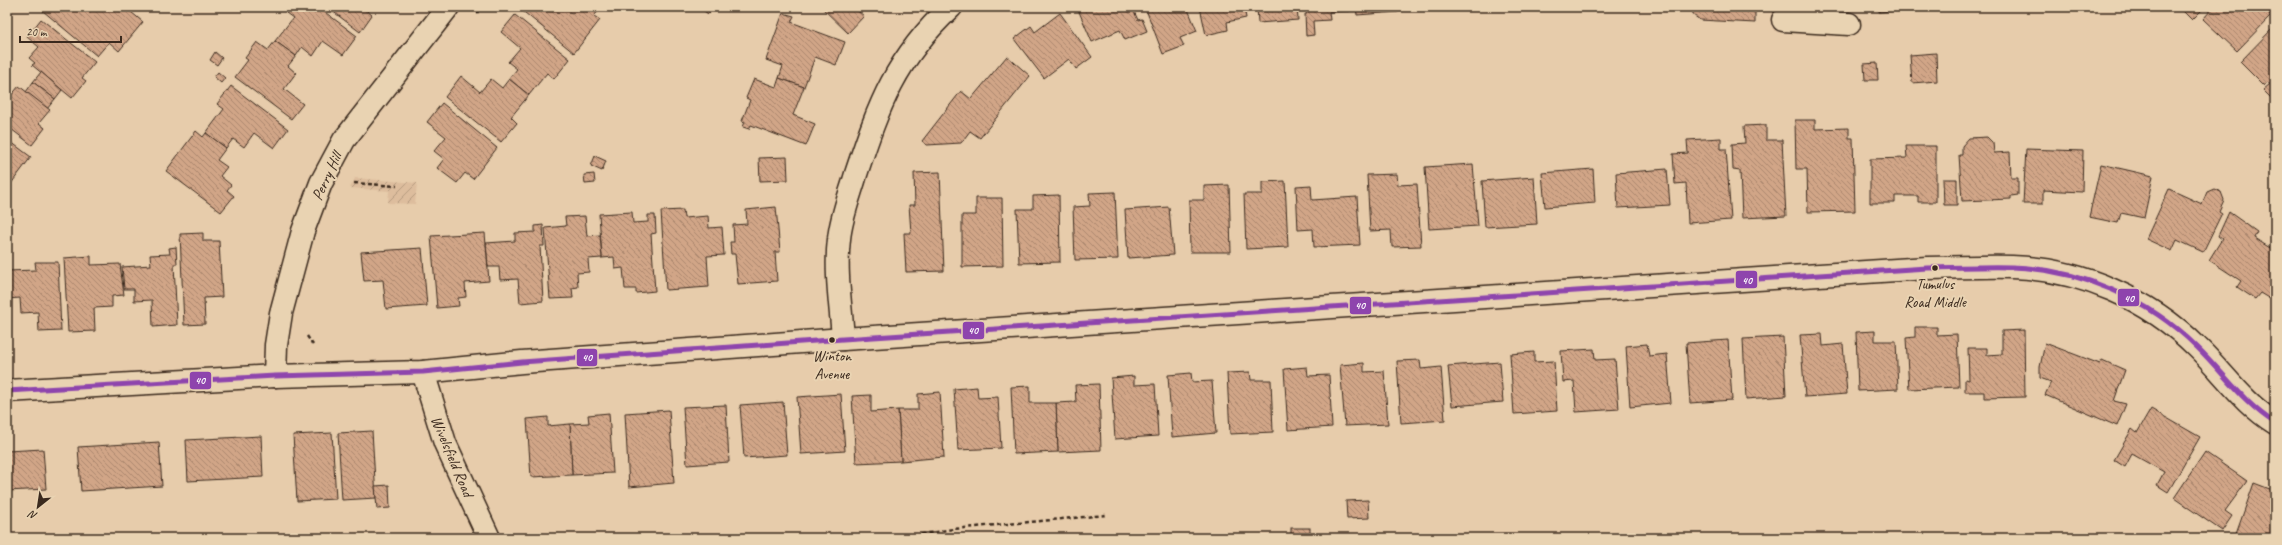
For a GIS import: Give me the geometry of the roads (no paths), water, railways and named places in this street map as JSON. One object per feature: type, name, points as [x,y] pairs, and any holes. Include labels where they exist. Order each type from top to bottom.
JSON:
[{"type":"street","name":"Perry Hill","points":[[275,376],[276,345],[281,314],[303,231],[324,178],[344,140],[448,7]]},
{"type":"street","points":[[843,339],[838,238],[848,200],[871,129],[884,95],[910,51],[922,36],[951,7]]},
{"type":"street","points":[[1783,20],[1814,14],[1849,24]]},
{"type":"street","points":[[7,391],[275,376],[423,372],[522,362],[843,339],[1927,268],[2012,267],[2074,276],[2107,287],[2152,311],[2197,346],[2250,406],[2275,423]]},
{"type":"street","name":"Wivelsfield Road","points":[[423,372],[445,443],[489,538]]},
{"type":"place","name":"Tumulus Road Middle","points":[[1935,268]]},
{"type":"place","name":"Winton Avenue","points":[[832,340]]}]
